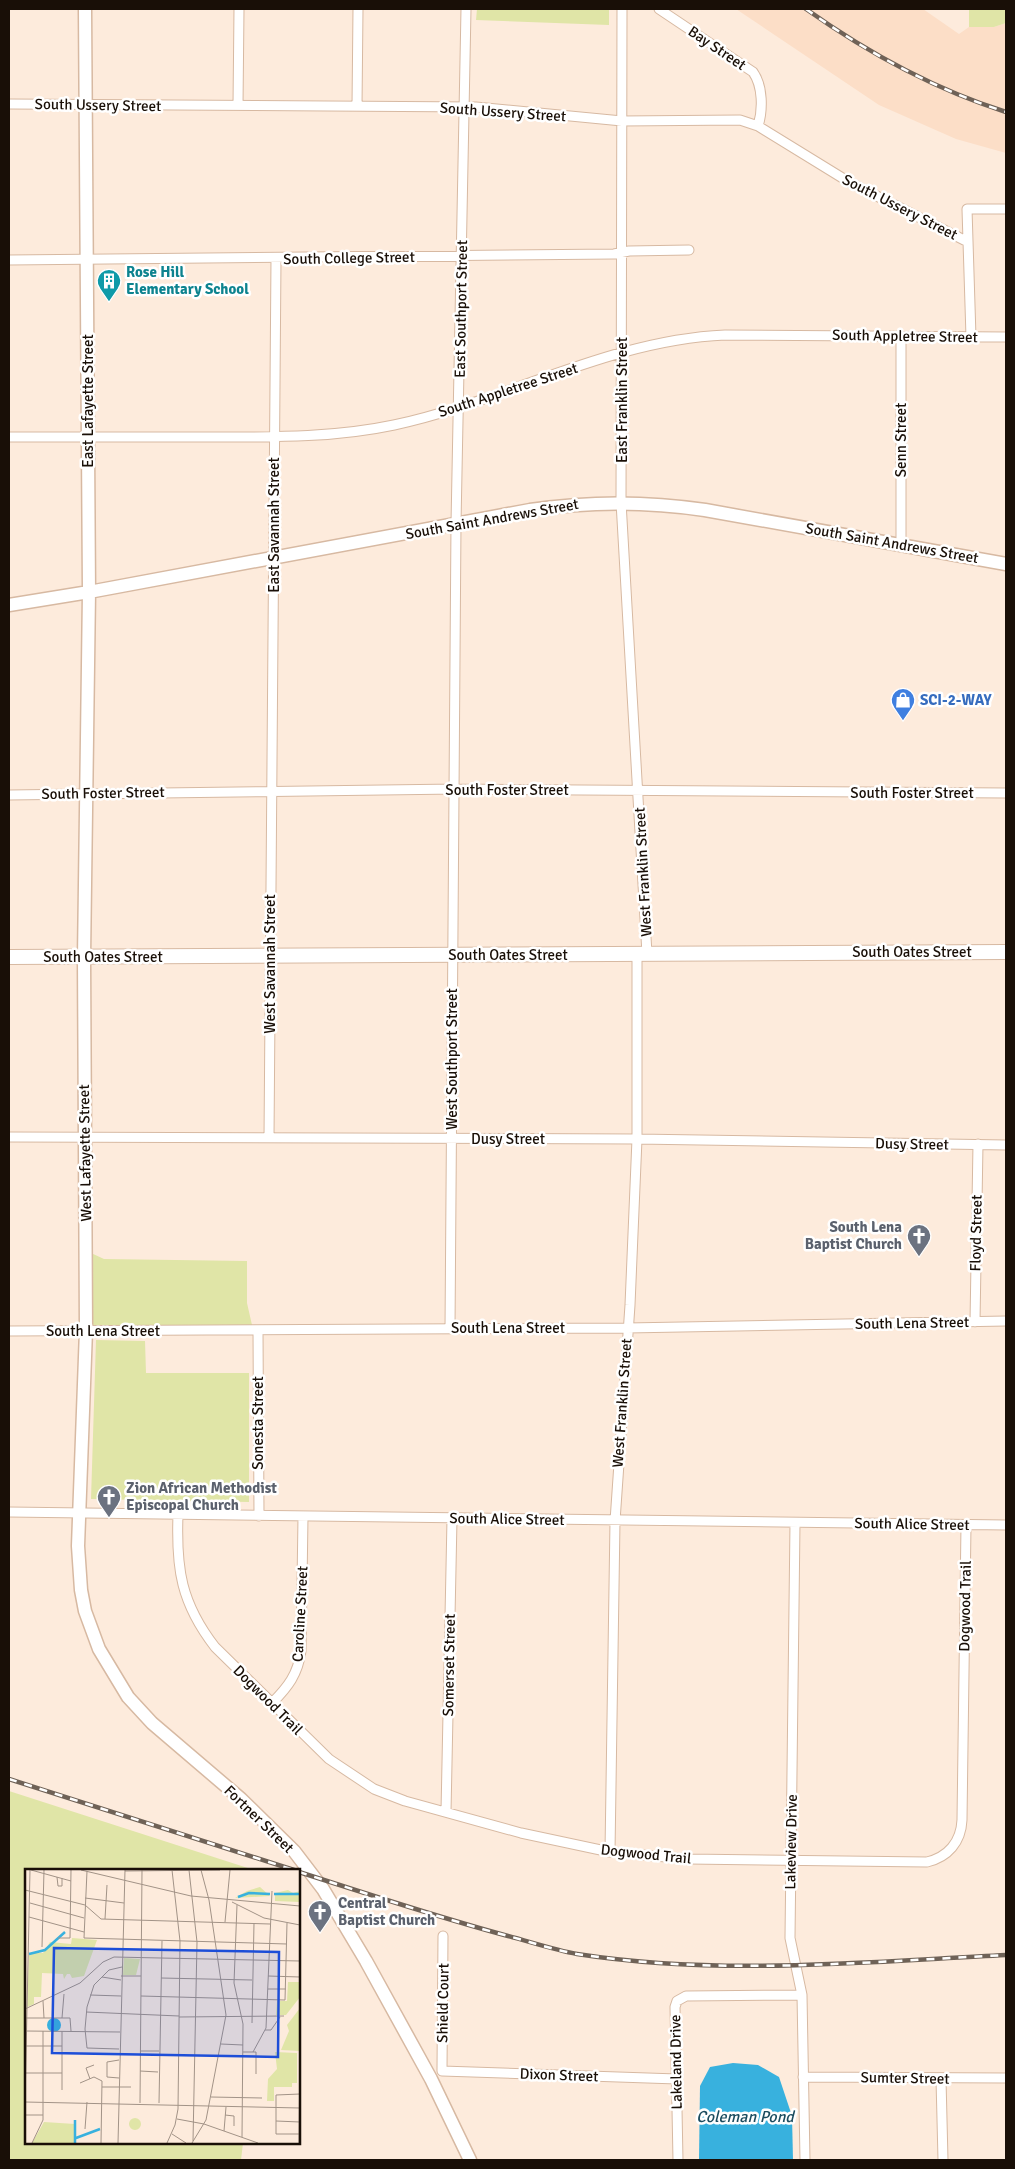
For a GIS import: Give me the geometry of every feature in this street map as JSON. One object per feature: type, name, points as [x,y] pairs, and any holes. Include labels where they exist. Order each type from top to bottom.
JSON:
[{"type":"main road","name":"South Oates Street","points":[[9,957],[1006,952]]},
{"type":"street","name":"East Lafayette Street","points":[[85,9],[89,592],[87,793]]},
{"type":"street","points":[[238,105],[239,9]]},
{"type":"street","points":[[357,106],[358,9]]},
{"type":"street","name":"East Southport Street","points":[[456,789],[456,524],[460,406],[466,9]]},
{"type":"street","name":"East Franklin Street","points":[[622,9],[621,502],[638,790]]},
{"type":"street","name":"Bay Street","points":[[660,9],[753,72],[760,86],[761,113],[758,126]]},
{"type":"street","name":"South Ussery Street","points":[[9,104],[464,107],[622,121],[740,120],[758,126],[849,182],[966,241]]},
{"type":"street","name":"South Ussery Street","points":[[971,337],[970,260],[966,241],[967,209],[1006,209]]},
{"type":"street","name":"South College Street","points":[[9,260],[276,259],[622,253],[689,250]]},
{"type":"street","name":"East Savannah Street","points":[[271,790],[276,259]]},
{"type":"street","name":"South Appletree Street","points":[[9,437],[274,437],[364,431],[405,422],[460,406],[661,341],[705,336],[1006,337]]},
{"type":"street","name":"Senn Street","points":[[901,545],[902,336]]},
{"type":"street","name":"South Saint Andrews Street","points":[[9,605],[550,507],[621,502],[705,510],[1006,564]]},
{"type":"street","name":"South Foster Street","points":[[9,795],[456,789],[1006,793]]},
{"type":"street","name":"West Southport Street","points":[[450,1329],[456,789]]},
{"type":"street","name":"West Savannah Street","points":[[269,1138],[271,790]]},
{"type":"street","name":"West Franklin Street","points":[[610,1852],[615,1521],[637,1139],[642,954],[638,790]]},
{"type":"street","name":"West Lafayette Street","points":[[79,1513],[86,1330],[84,956],[87,793]]},
{"type":"street","name":"Dusy Street","points":[[9,1137],[637,1139],[1006,1145]]},
{"type":"street","name":"Floyd Street","points":[[975,1322],[978,1144]]},
{"type":"street","name":"South Lena Street","points":[[9,1332],[86,1330],[627,1328],[1006,1321]]},
{"type":"street","name":"Sonesta Street","points":[[258,1330],[259,1516]]},
{"type":"street","name":"South Alice Street","points":[[9,1512],[1006,1525]]},
{"type":"street","name":"Fortner Street","points":[[79,1513],[78,1570],[85,1611],[99,1649],[118,1683],[146,1717],[241,1799],[308,1868],[338,1910],[431,2079],[470,2160]]},
{"type":"street","name":"Dogwood Trail","points":[[178,1515],[177,1558],[187,1602],[204,1633],[215,1647],[310,1743],[352,1776],[374,1789],[398,1798],[545,1839],[610,1852],[688,1859],[926,1862],[944,1855],[958,1840],[962,1820],[966,1525]]},
{"type":"street","name":"Caroline Street","points":[[272,1703],[286,1689],[299,1665],[302,1651],[303,1516]]},
{"type":"street","name":"Somerset Street","points":[[446,1812],[452,1519]]},
{"type":"street","name":"Lakeview Drive","points":[[795,1523],[790,1944],[802,1995],[805,2160]]},
{"type":"street","name":"Shield Court","points":[[442,2071],[443,1936]]},
{"type":"street","name":"Lakeland Drive","points":[[678,2160],[675,2006],[680,1999],[686,1996],[802,1995]]},
{"type":"street","points":[[431,2079],[442,2071]]},
{"type":"street","name":"Dixon Street","points":[[442,2071],[677,2079]]},
{"type":"street","name":"Sumter Street","points":[[803,2077],[1006,2078]]},
{"type":"street","points":[[942,2079],[943,2160]]},
{"type":"shaded area","points":[[736,9],[923,9],[959,34],[969,27],[994,27],[1006,23],[1006,153],[956,139],[879,105]]},
{"type":"green space","points":[[477,9],[609,9],[609,25],[476,20]]},
{"type":"green space","points":[[969,9],[1006,9],[1006,23],[994,27],[969,27]]},
{"type":"green space","points":[[91,1253],[104,1259],[247,1261],[247,1303],[252,1325],[93,1325]]},
{"type":"green space","points":[[96,1340],[145,1341],[146,1373],[249,1373],[249,1502],[91,1499]]},
{"type":"green space","points":[[9,1791],[251,1869],[25,1869],[25,2144],[243,2144],[241,2160],[9,2160]]},
{"type":"water","name":"Coleman Pond","points":[[733,2063],[758,2065],[779,2077],[792,2116],[793,2160],[699,2160],[700,2086],[710,2067]]},
{"type":"railway","points":[[806,9],[878,55],[927,81],[1006,112]]},
{"type":"railway","points":[[9,1779],[291,1869]]},
{"type":"railway","points":[[300,1872],[481,1929],[551,1948],[577,1954],[630,1961],[738,1966],[845,1964],[1006,1955]]},
{"type":"place","name":"Rose Hill Elementary School","points":[[109,302]]},
{"type":"place","name":"SCI-2-WAY","points":[[903,721]]},
{"type":"place","name":"South Lena Baptist Church","points":[[919,1257]]},
{"type":"place","name":"Zion African Methodist Episcopal Church","points":[[109,1518]]},
{"type":"place","name":"Central Baptist Church","points":[[320,1933]]}]
